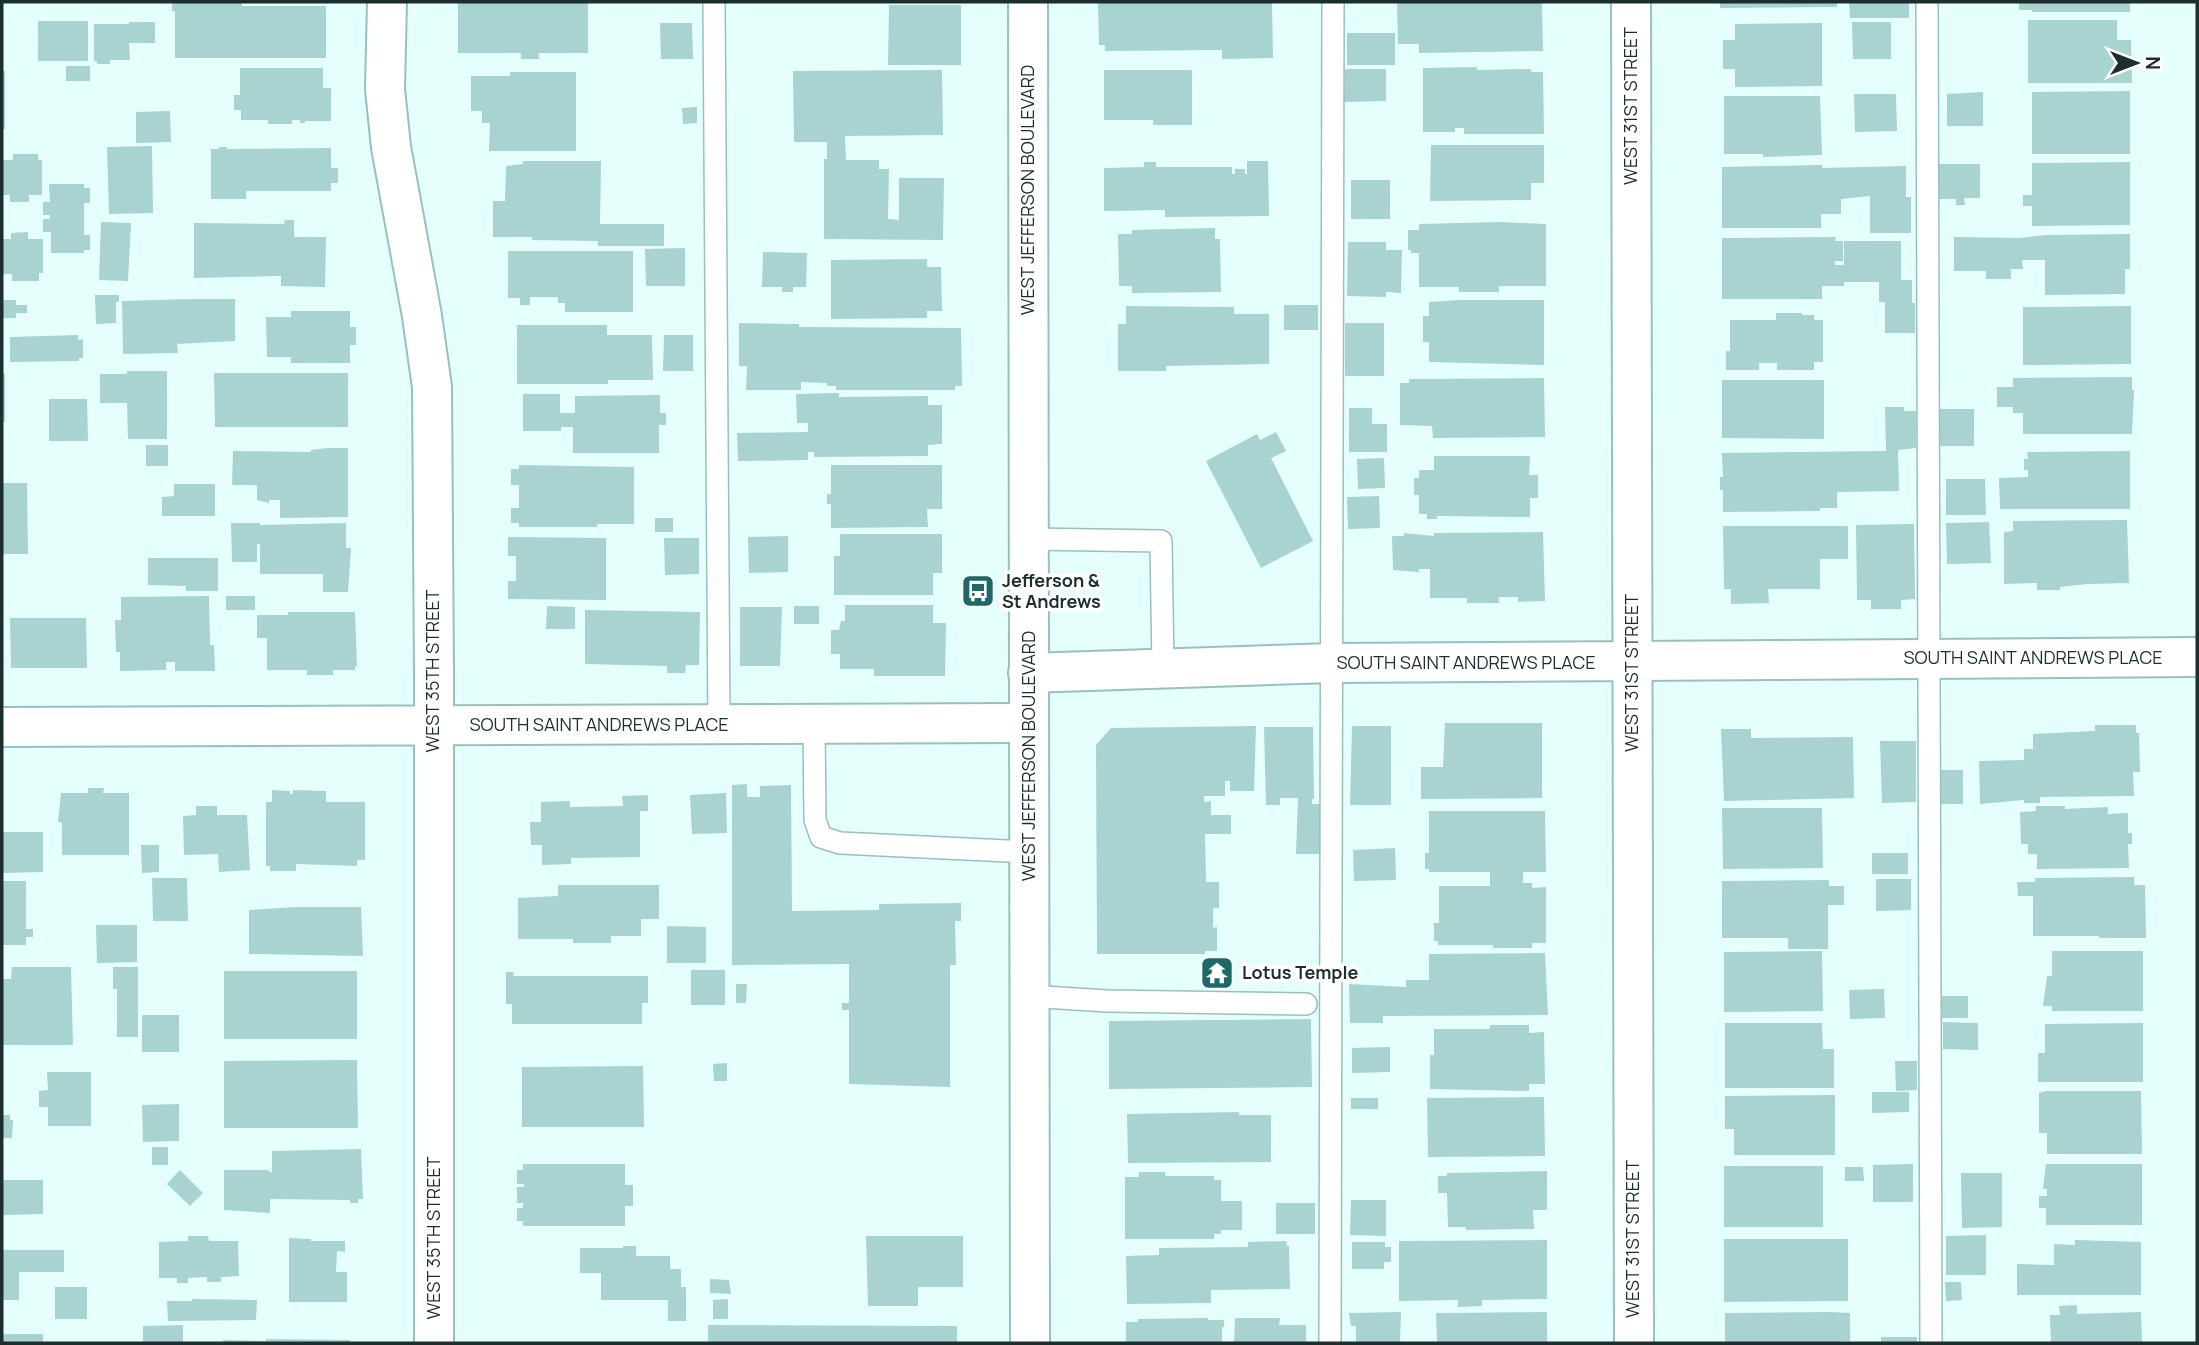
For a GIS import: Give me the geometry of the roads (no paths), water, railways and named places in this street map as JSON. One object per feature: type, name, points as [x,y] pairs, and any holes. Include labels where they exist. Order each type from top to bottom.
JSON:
[{"type":"street","name":"WEST 35TH STREET","points":[[387,2],[385,89],[391,147],[432,387],[434,1343]]},
{"type":"street","name":"WEST JEFFERSON BOULEVARD","points":[[1028,2],[1030,1343]]},
{"type":"street","name":"WEST 31ST STREET","points":[[1631,2],[1634,1343]]},
{"type":"street","name":"SOUTH SAINT ANDREWS PLACE","points":[[1028,673],[1333,663],[2197,657]]},
{"type":"street","name":"SOUTH SAINT ANDREWS PLACE","points":[[2,727],[1027,723]]},
{"type":"lane","points":[[714,2],[719,724]]},
{"type":"lane","points":[[1330,1343],[1333,2]]},
{"type":"lane","points":[[1927,2],[1931,1343]]},
{"type":"lane","points":[[1030,539],[1161,541],[1163,668]]},
{"type":"lane","points":[[814,724],[815,820],[821,836],[840,843],[1029,852]]},
{"type":"lane","points":[[1028,996],[1107,1001],[1306,1004]]},
{"type":"place","name":"Jefferson & St Andrews","points":[[978,591]]},
{"type":"place","name":"Lotus Temple","points":[[1217,973]]}]
